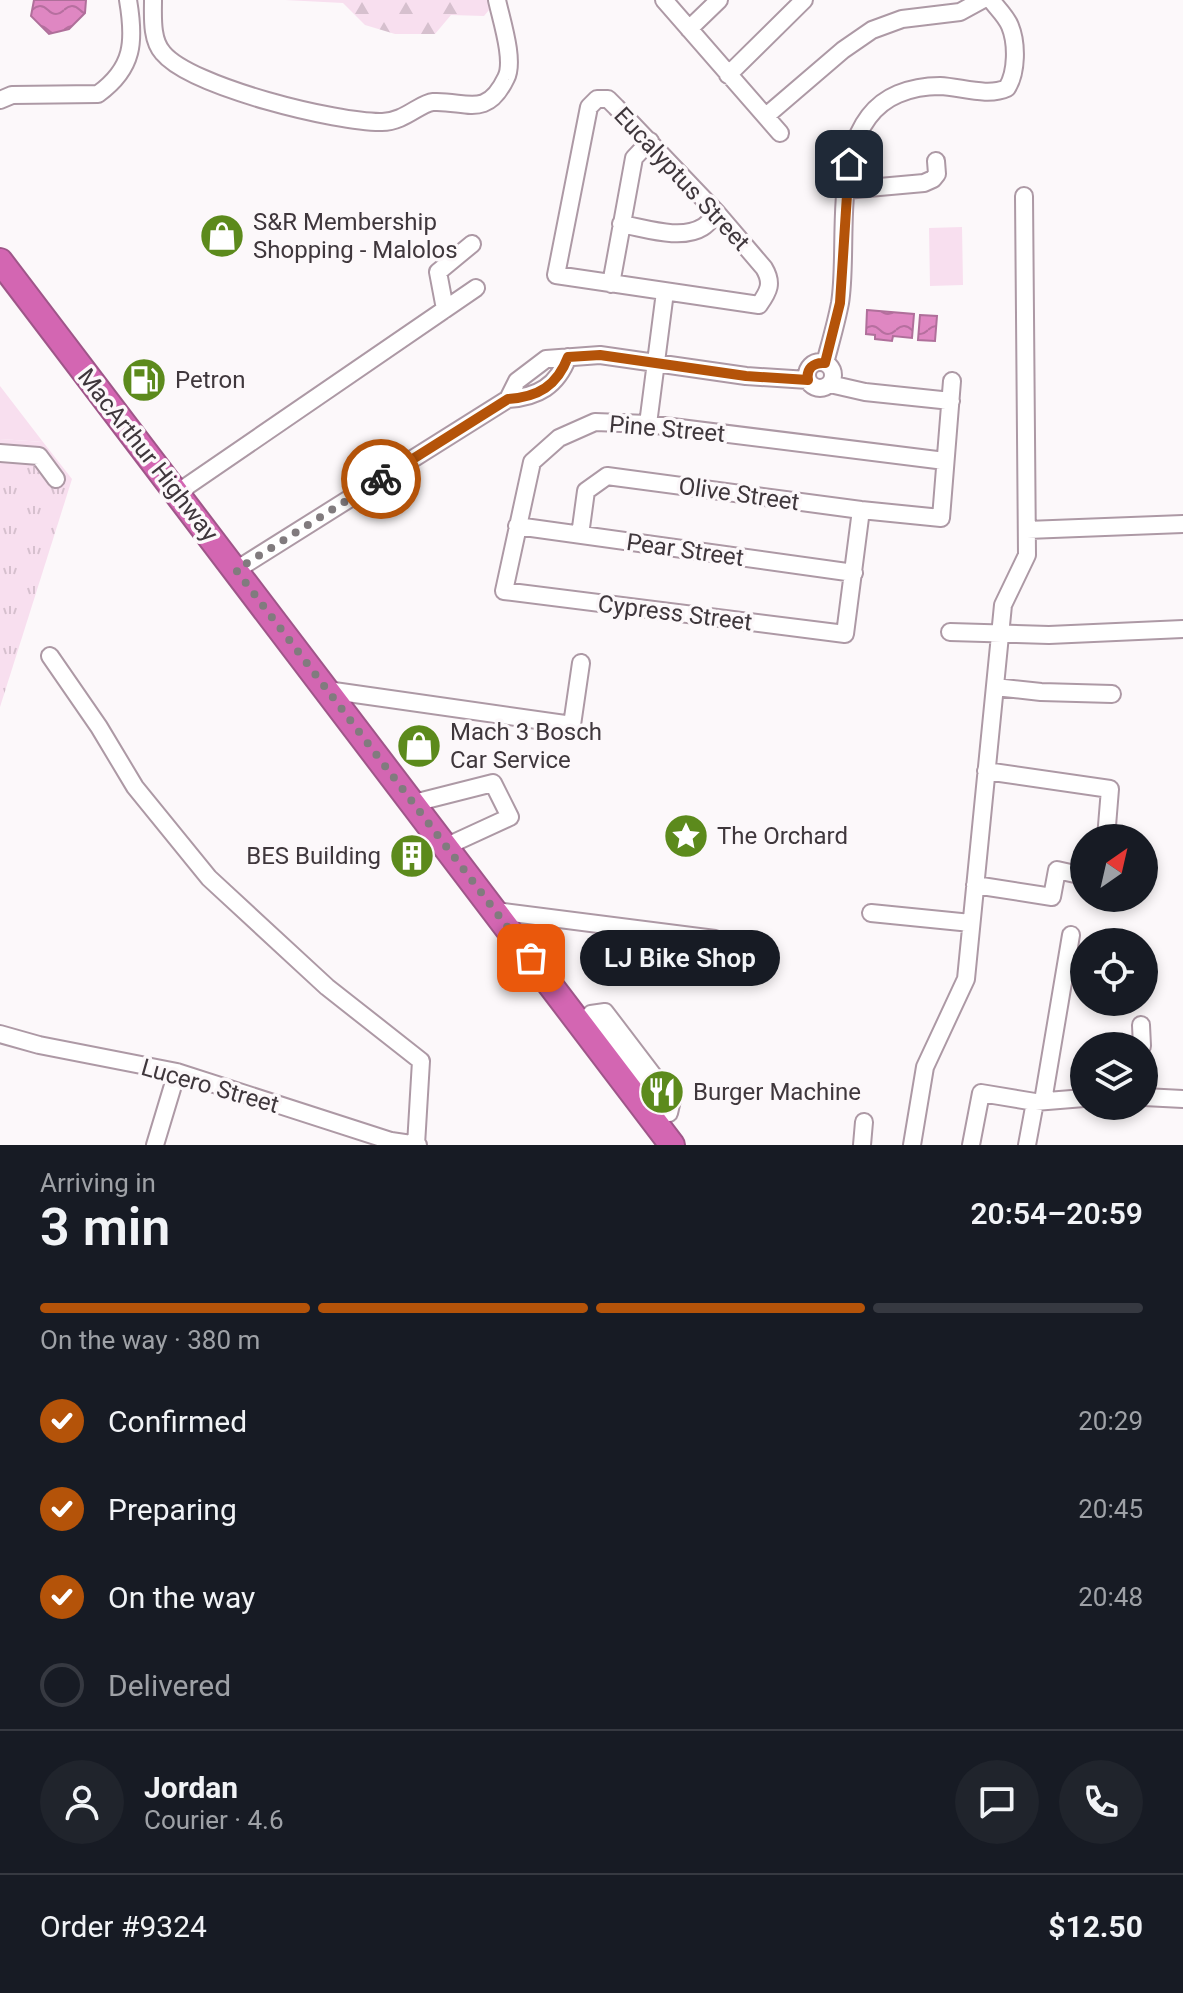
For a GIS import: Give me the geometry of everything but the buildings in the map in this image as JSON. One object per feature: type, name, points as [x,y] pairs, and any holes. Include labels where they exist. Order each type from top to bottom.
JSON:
[{"type":"highway","name":"MacArthur Highway","points":[[0,261],[496,911],[626,1070],[672,1145]]},
{"type":"street","points":[[0,100],[12,95],[98,94],[107,88],[124,69],[132,47],[128,0]]},
{"type":"street","points":[[153,0],[154,33],[162,53],[215,85],[334,117],[383,122],[404,118],[433,102],[472,107],[485,103],[508,76],[507,41],[497,0]]},
{"type":"street","points":[[664,0],[780,133]]},
{"type":"street","points":[[689,29],[719,0]]},
{"type":"street","points":[[728,75],[804,0]]},
{"type":"street","points":[[766,116],[843,50],[872,30],[902,19],[960,12],[982,0]]},
{"type":"street","points":[[825,363],[840,303],[846,190],[853,145],[870,116],[884,101],[898,93],[939,86],[990,91],[1007,88],[1014,69],[1013,38],[1010,25],[991,0]]},
{"type":"street","name":"Eucalyptus Street","points":[[611,284],[556,275],[589,107],[597,99],[608,99],[650,141],[717,213],[769,278],[769,291],[759,305],[665,292]]},
{"type":"street","points":[[648,424],[665,292],[611,284],[634,158],[650,141]]},
{"type":"street","points":[[846,190],[924,183],[937,174],[936,161]]},
{"type":"street","points":[[912,1145],[925,1067],[966,979],[1003,605],[1027,555],[1024,196]]},
{"type":"street","points":[[621,224],[675,233],[689,232],[702,227],[717,213]]},
{"type":"street","points":[[445,309],[438,272],[472,244]]},
{"type":"street","points":[[177,493],[476,288]]},
{"type":"street","points":[[508,399],[517,381],[546,359],[600,355],[746,376],[808,380],[818,388],[830,384],[865,392],[951,401]]},
{"type":"street","points":[[236,570],[508,399],[526,398],[545,388],[561,375],[568,357]]},
{"type":"street","points":[[808,380],[811,367],[825,363]]},
{"type":"street","points":[[825,363],[833,372],[830,384]]},
{"type":"street","points":[[945,461],[952,381]]},
{"type":"street","name":"Pine Street","points":[[504,591],[532,462],[559,438],[595,422],[648,424],[945,461]]},
{"type":"street","points":[[0,453],[39,456],[56,479]]},
{"type":"street","name":"Olive Street","points":[[580,535],[586,491],[607,476],[941,518],[945,461]]},
{"type":"street","points":[[854,573],[861,510]]},
{"type":"street","points":[[1027,530],[1183,524]]},
{"type":"street","name":"Pear Street","points":[[517,526],[854,573]]},
{"type":"street","name":"Cypress Street","points":[[504,591],[845,634],[854,573]]},
{"type":"street","points":[[950,632],[1049,635],[1183,629]]},
{"type":"street","points":[[50,656],[99,727],[135,787],[209,878],[327,987],[421,1061],[417,1145]]},
{"type":"street","points":[[327,690],[572,725],[581,663]]},
{"type":"street","points":[[995,687],[1112,694]]},
{"type":"street","points":[[986,771],[1110,789],[1107,824]]},
{"type":"street","points":[[414,803],[493,783],[510,817],[447,846]]},
{"type":"street","points":[[975,885],[1052,897],[1057,870],[1070,873]]},
{"type":"street","points":[[496,911],[715,939]]},
{"type":"street","points":[[871,913],[971,923]]},
{"type":"street","points":[[1027,1145],[1039,1102],[1070,940]]},
{"type":"street","points":[[605,1012],[672,1100],[669,1113],[626,1070],[624,1055],[591,1014],[605,1012]]},
{"type":"street","points":[[1141,1025],[1141,1032]]},
{"type":"street","name":"Lucero Street","points":[[0,1034],[177,1072],[391,1141],[417,1145]]},
{"type":"street","points":[[155,1145],[177,1072]]},
{"type":"street","points":[[971,1145],[981,1093],[1039,1102],[1070,1099]]},
{"type":"street","points":[[1158,1098],[1183,1099]]},
{"type":"street","points":[[862,1145],[864,1122]]},
{"type":"green space","points":[[285,0],[494,0],[494,4],[484,16],[451,15],[435,34],[395,34],[365,25],[343,3]]},
{"type":"green space","points":[[962,227],[963,285],[930,286],[929,228]]},
{"type":"green space","points":[[0,386],[43,442],[0,439]]},
{"type":"green space","points":[[0,439],[43,442],[72,479],[0,707]]},
{"type":"water","points":[[34,0],[86,0],[85,13],[69,29],[49,34],[31,16]]},
{"type":"water","points":[[867,310],[914,314],[912,338],[893,336],[892,341],[875,339],[875,335],[866,334]]},
{"type":"water","points":[[920,315],[937,316],[935,341],[918,340]]},
{"type":"way so far","points":[[381,479],[236,570],[531,958]]},
{"type":"place","name":"S&R Membership Shopping - Malolos","points":[[222,236]]},
{"type":"place","name":"Petron","points":[[144,380]]},
{"type":"place","name":"Mach 3 Bosch Car Service","points":[[419,746]]},
{"type":"place","name":"The Orchard","points":[[686,836]]},
{"type":"place","name":"BES Building","points":[[412,856]]},
{"type":"place","name":"LJ Bike Shop","points":[[531,958]]},
{"type":"place","name":"Burger Machine","points":[[662,1092]]},
{"type":"route","points":[[381,479],[508,399],[526,398],[545,388],[561,375],[568,357],[600,355],[746,376],[808,380],[811,367],[825,363],[840,303],[849,164]]}]
